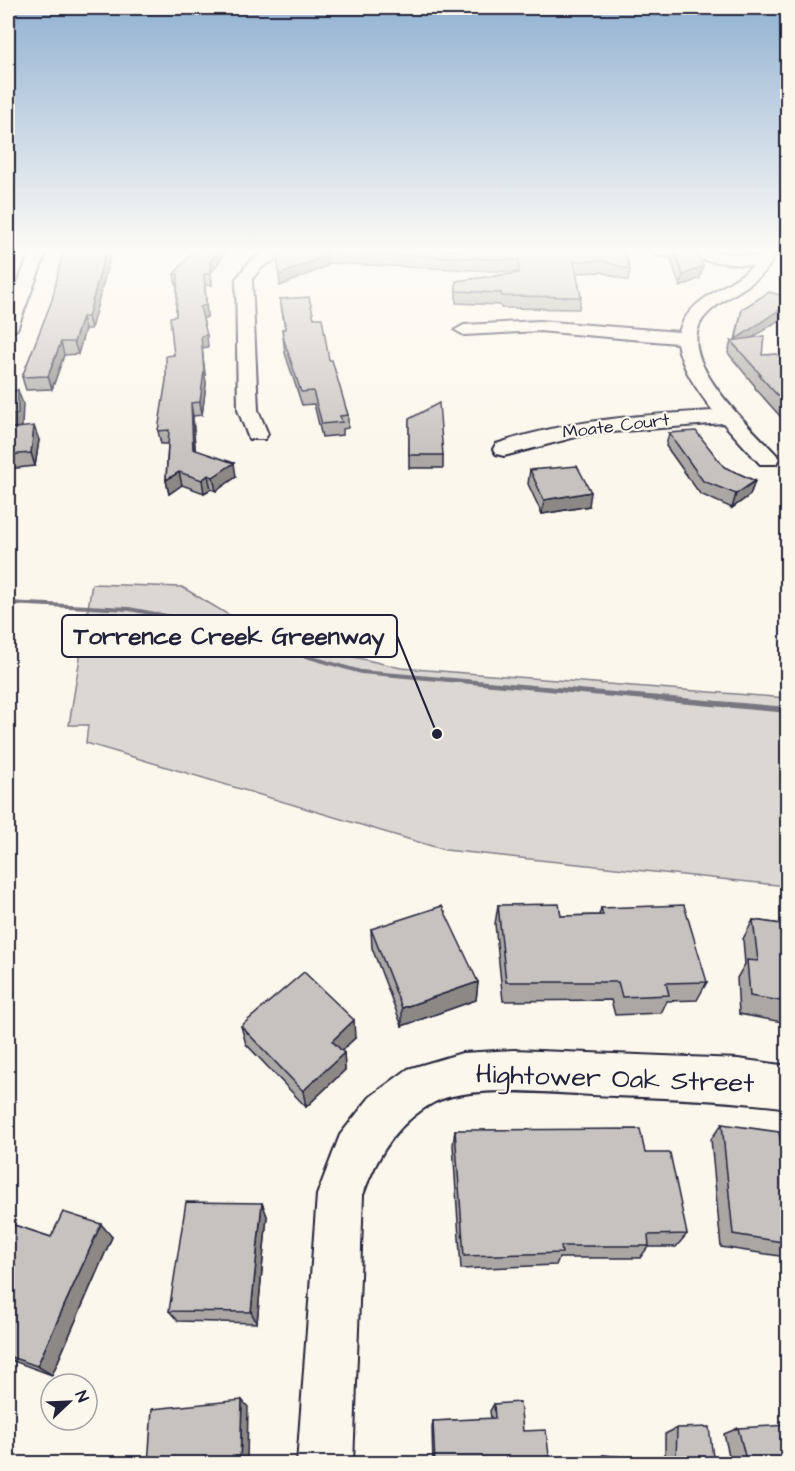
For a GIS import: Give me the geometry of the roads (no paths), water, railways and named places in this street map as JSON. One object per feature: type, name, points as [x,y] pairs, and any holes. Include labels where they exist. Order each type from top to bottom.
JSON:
[{"type":"street","points":[[246,319],[249,410],[257,434]]},
{"type":"street","points":[[696,319],[688,328],[686,338],[688,355],[698,375],[729,416],[768,459]]},
{"type":"street","points":[[464,330],[539,326],[686,338]]},
{"type":"street","name":"Moate Court","points":[[504,449],[564,430],[729,416]]},
{"type":"street","name":"Hightower Oak Street","points":[[325,1464],[340,1195],[356,1150],[385,1112],[423,1084],[462,1074],[526,1071],[738,1080],[788,1087]]},
{"type":"waterway","points":[[8,603],[129,609],[167,616],[361,672],[788,710]]},
{"type":"place","name":"Torrence Creek Greenway","points":[[437,734]]}]
